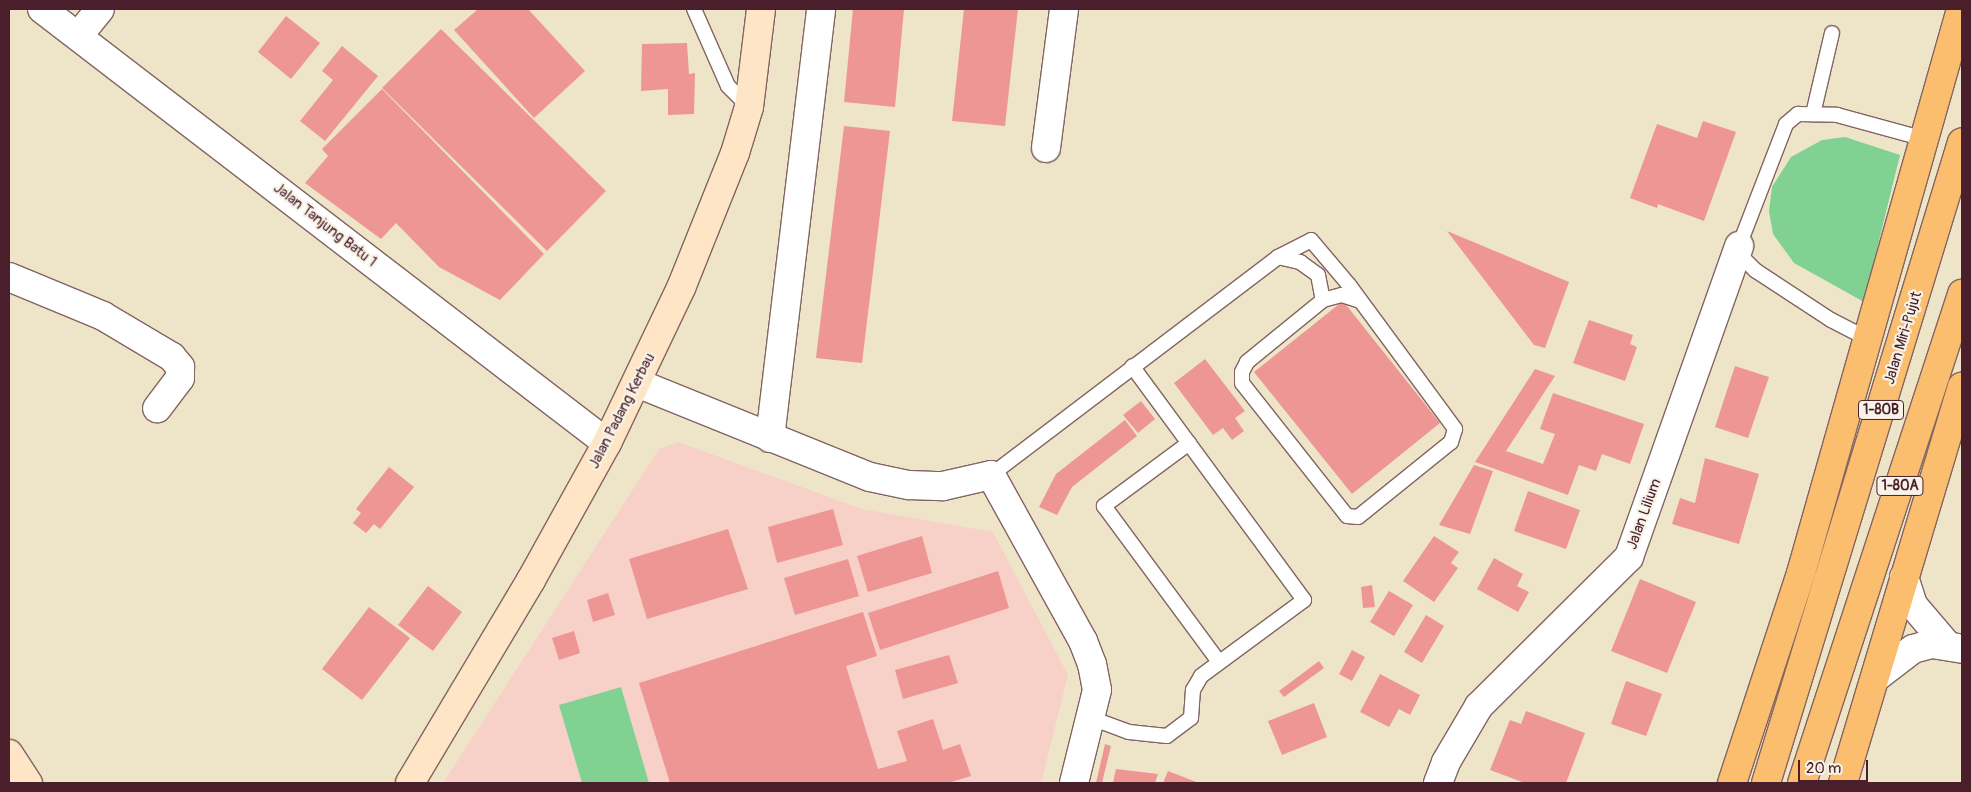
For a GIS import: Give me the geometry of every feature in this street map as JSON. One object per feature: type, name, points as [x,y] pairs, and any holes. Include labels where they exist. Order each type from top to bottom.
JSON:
[{"type":"highway","points":[[1732,783],[1801,573],[1961,9]]},
{"type":"highway","name":"Jalan Miri-Pujut","points":[[1766,783],[1962,142]]},
{"type":"highway","name":"1-80A","points":[[1802,783],[1962,294]]},
{"type":"highway","points":[[1843,783],[1962,386]]},
{"type":"street","name":"Jalan Tanjung Batu 1","points":[[42,9],[79,35],[607,443]]},
{"type":"street","points":[[79,35],[100,9]]},
{"type":"street","name":"Jalan Padang Kerbau","points":[[410,783],[526,588],[607,443],[637,383],[710,217],[749,107],[761,9]]},
{"type":"street","points":[[770,438],[821,9]]},
{"type":"street","points":[[1046,148],[1064,9]]},
{"type":"street","name":"Jalan Lilium","points":[[1438,783],[1446,762],[1479,706],[1629,557],[1739,246]]},
{"type":"street","points":[[9,278],[103,316],[172,357],[180,367],[180,378],[157,408]]},
{"type":"street","points":[[637,383],[870,477],[908,485],[943,486],[991,475],[1083,641],[1092,664],[1096,690],[1091,718],[1074,783]]},
{"type":"street","points":[[1904,577],[1913,605],[1955,647]]},
{"type":"street","points":[[1874,678],[1913,649],[1932,644],[1955,647]]},
{"type":"street","points":[[9,754],[28,783]]},
{"type":"lane","points":[[694,9],[728,86],[749,107]]},
{"type":"lane","points":[[1814,114],[1832,33]]},
{"type":"lane","points":[[1868,339],[1831,320],[1756,272],[1744,259],[1739,246],[1786,124],[1798,114],[1836,115],[1925,139]]},
{"type":"lane","points":[[991,475],[1132,366],[1278,257],[1311,240],[1360,301],[1455,429],[1451,442],[1358,517],[1352,518],[1347,516],[1242,383],[1242,372],[1248,362],[1323,300],[1342,295],[1360,301]]},
{"type":"lane","points":[[1278,257],[1300,262],[1318,275],[1323,300]]},
{"type":"lane","points":[[1091,718],[1129,732],[1167,736],[1191,718],[1193,690],[1201,676],[1304,600],[1132,366]]},
{"type":"lane","points":[[1189,443],[1104,506],[1219,662]]},
{"type":"shaded area","points":[[678,442],[862,509],[993,532],[1068,675],[1041,783],[443,783],[659,449]]},
{"type":"green space","points":[[1845,137],[1900,155],[1864,302],[1794,263],[1773,234],[1769,211],[1772,187],[1791,157],[1822,140]]},
{"type":"green space","points":[[621,687],[649,783],[582,783],[559,705]]},
{"type":"building","points":[[478,9],[528,9],[585,71],[534,118],[454,30]]},
{"type":"building","points":[[853,9],[904,9],[895,107],[844,102]]},
{"type":"building","points":[[964,9],[1018,9],[1005,126],[952,121]]},
{"type":"building","points":[[286,16],[320,43],[291,79],[258,52]]},
{"type":"building","points":[[441,29],[606,191],[547,251],[382,88]]},
{"type":"building","points":[[687,43],[689,74],[695,73],[694,114],[668,115],[668,89],[641,91],[642,44]]},
{"type":"building","points":[[342,46],[378,76],[325,141],[300,121],[333,80],[322,71]]},
{"type":"building","points":[[382,89],[544,254],[500,300],[439,267],[396,223],[381,239],[305,183],[328,156],[322,149]]},
{"type":"building","points":[[1703,121],[1736,132],[1704,221],[1658,204],[1657,208],[1630,198],[1657,124],[1697,138]]},
{"type":"building","points":[[844,126],[890,131],[862,363],[816,358]]},
{"type":"building","points":[[1447,231],[1569,282],[1545,348],[1534,345]]},
{"type":"building","points":[[1343,301],[1440,423],[1352,494],[1254,372]]},
{"type":"building","points":[[1589,320],[1633,335],[1630,344],[1637,347],[1625,381],[1573,363]]},
{"type":"building","points":[[1205,359],[1245,411],[1235,418],[1244,431],[1232,440],[1223,428],[1213,435],[1174,383]]},
{"type":"building","points":[[1735,366],[1769,377],[1748,438],[1715,427]]},
{"type":"building","points":[[1535,369],[1555,376],[1506,451],[1543,464],[1555,434],[1540,429],[1553,393],[1644,424],[1630,464],[1602,454],[1596,471],[1579,465],[1568,495],[1475,462]]},
{"type":"building","points":[[1141,401],[1155,419],[1138,433],[1123,415]]},
{"type":"building","points":[[1125,420],[1137,436],[1072,487],[1057,515],[1039,507],[1056,474]]},
{"type":"building","points":[[1705,458],[1759,474],[1739,544],[1672,524],[1680,498],[1695,503]]},
{"type":"building","points":[[1474,465],[1493,471],[1470,534],[1439,525]]},
{"type":"building","points":[[389,467],[414,487],[380,529],[374,524],[366,533],[353,523],[361,513],[356,509]]},
{"type":"building","points":[[1528,491],[1580,510],[1566,549],[1514,531]]},
{"type":"building","points":[[833,509],[843,545],[777,563],[768,527]]},
{"type":"building","points":[[728,529],[748,589],[647,619],[629,559]]},
{"type":"building","points":[[922,536],[932,573],[868,592],[857,556]]},
{"type":"building","points":[[1434,536],[1459,552],[1451,563],[1458,568],[1434,602],[1403,581]]},
{"type":"building","points":[[1494,558],[1523,574],[1517,586],[1529,592],[1518,612],[1477,589]]},
{"type":"building","points":[[848,559],[859,596],[795,615],[784,578]]},
{"type":"building","points":[[998,571],[1009,608],[880,650],[868,613]]},
{"type":"building","points":[[1640,579],[1696,602],[1667,673],[1611,651]]},
{"type":"building","points":[[1372,585],[1375,607],[1363,608],[1361,587]]},
{"type":"building","points":[[428,586],[462,612],[433,651],[398,625]]},
{"type":"building","points":[[1389,591],[1413,605],[1394,636],[1370,622]]},
{"type":"building","points":[[608,593],[615,615],[593,622],[587,600]]},
{"type":"building","points":[[369,607],[410,638],[362,700],[322,669]]},
{"type":"building","points":[[863,612],[877,656],[846,666],[878,769],[907,761],[897,731],[933,719],[943,750],[960,744],[971,776],[948,783],[670,783],[639,683]]},
{"type":"building","points":[[1426,615],[1444,626],[1422,663],[1404,652]]},
{"type":"building","points":[[574,631],[580,653],[559,660],[552,638]]},
{"type":"building","points":[[1352,650],[1365,657],[1352,681],[1339,674]]},
{"type":"building","points":[[949,655],[958,683],[903,699],[895,670]]},
{"type":"building","points":[[1319,661],[1324,668],[1284,697],[1279,691]]},
{"type":"building","points":[[1380,674],[1420,695],[1410,715],[1399,709],[1389,727],[1360,712]]},
{"type":"building","points":[[1626,681],[1662,694],[1646,736],[1611,724]]},
{"type":"building","points":[[1314,703],[1327,737],[1282,755],[1268,721]]},
{"type":"building","points":[[1526,711],[1585,733],[1566,783],[1525,783],[1490,770],[1510,720],[1521,724]]},
{"type":"building","points":[[1105,744],[1111,746],[1102,783],[1096,783]]},
{"type":"building","points":[[1116,769],[1158,774],[1155,783],[1113,783]]},
{"type":"building","points":[[1168,771],[1199,783],[1163,783]]}]
